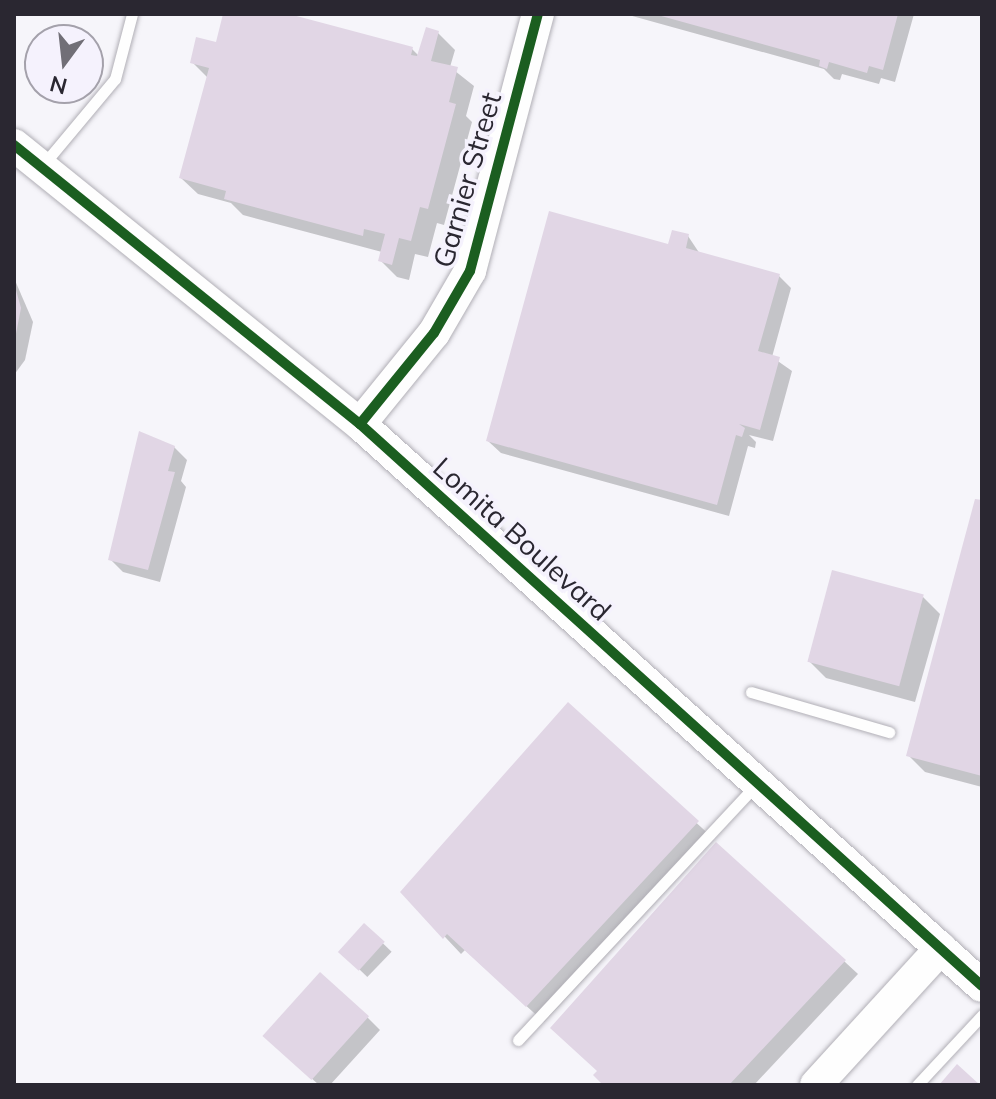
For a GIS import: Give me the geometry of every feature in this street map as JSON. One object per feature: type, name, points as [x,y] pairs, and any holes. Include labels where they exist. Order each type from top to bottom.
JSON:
[{"type":"main road","name":"Garnier Street","points":[[360,424],[434,333],[470,271],[538,14]]},
{"type":"main road","name":"Lomita Boulevard","points":[[14,145],[360,424],[982,986]]},
{"type":"main road","points":[[816,1085],[941,948]]},
{"type":"lane","points":[[40,169],[115,79],[132,14]]},
{"type":"lane","points":[[751,692],[889,732]]},
{"type":"lane","points":[[518,1040],[757,783]]},
{"type":"lane","points":[[917,1085],[982,1015]]},
{"type":"building","points":[[223,14],[289,14],[413,47],[411,55],[417,56],[426,27],[439,31],[431,61],[458,67],[449,102],[456,104],[428,209],[420,207],[411,241],[399,238],[392,265],[378,261],[385,234],[364,229],[363,236],[224,199],[226,191],[179,178],[209,68],[190,63],[196,37],[216,42]]},
{"type":"building","points":[[654,14],[898,14],[883,70],[869,66],[867,73],[829,62],[827,69],[819,66],[820,60]]},
{"type":"building","points":[[549,211],[668,244],[672,230],[689,234],[686,248],[780,274],[758,351],[780,357],[760,430],[739,424],[745,428],[742,437],[736,435],[717,505],[486,441]]},
{"type":"building","points":[[14,283],[21,308],[14,344]]},
{"type":"building","points":[[139,431],[175,446],[168,471],[175,472],[148,570],[108,560]]},
{"type":"building","points":[[975,499],[982,500],[982,776],[906,756]]},
{"type":"building","points":[[832,570],[924,595],[899,686],[807,662]]},
{"type":"building","points":[[568,702],[699,821],[526,1007],[447,934],[443,939],[400,892]]},
{"type":"building","points":[[716,842],[846,960],[729,1085],[603,1085],[593,1075],[597,1071],[550,1028]]},
{"type":"building","points":[[364,923],[385,942],[359,971],[338,952]]},
{"type":"building","points":[[320,972],[369,1016],[312,1080],[262,1036]]},
{"type":"building","points":[[957,1064],[980,1085],[939,1085]]},
{"type":"cycle path","points":[[360,424],[434,333],[470,271],[538,14]]},
{"type":"cycle path","points":[[14,145],[360,424],[982,986]]}]
